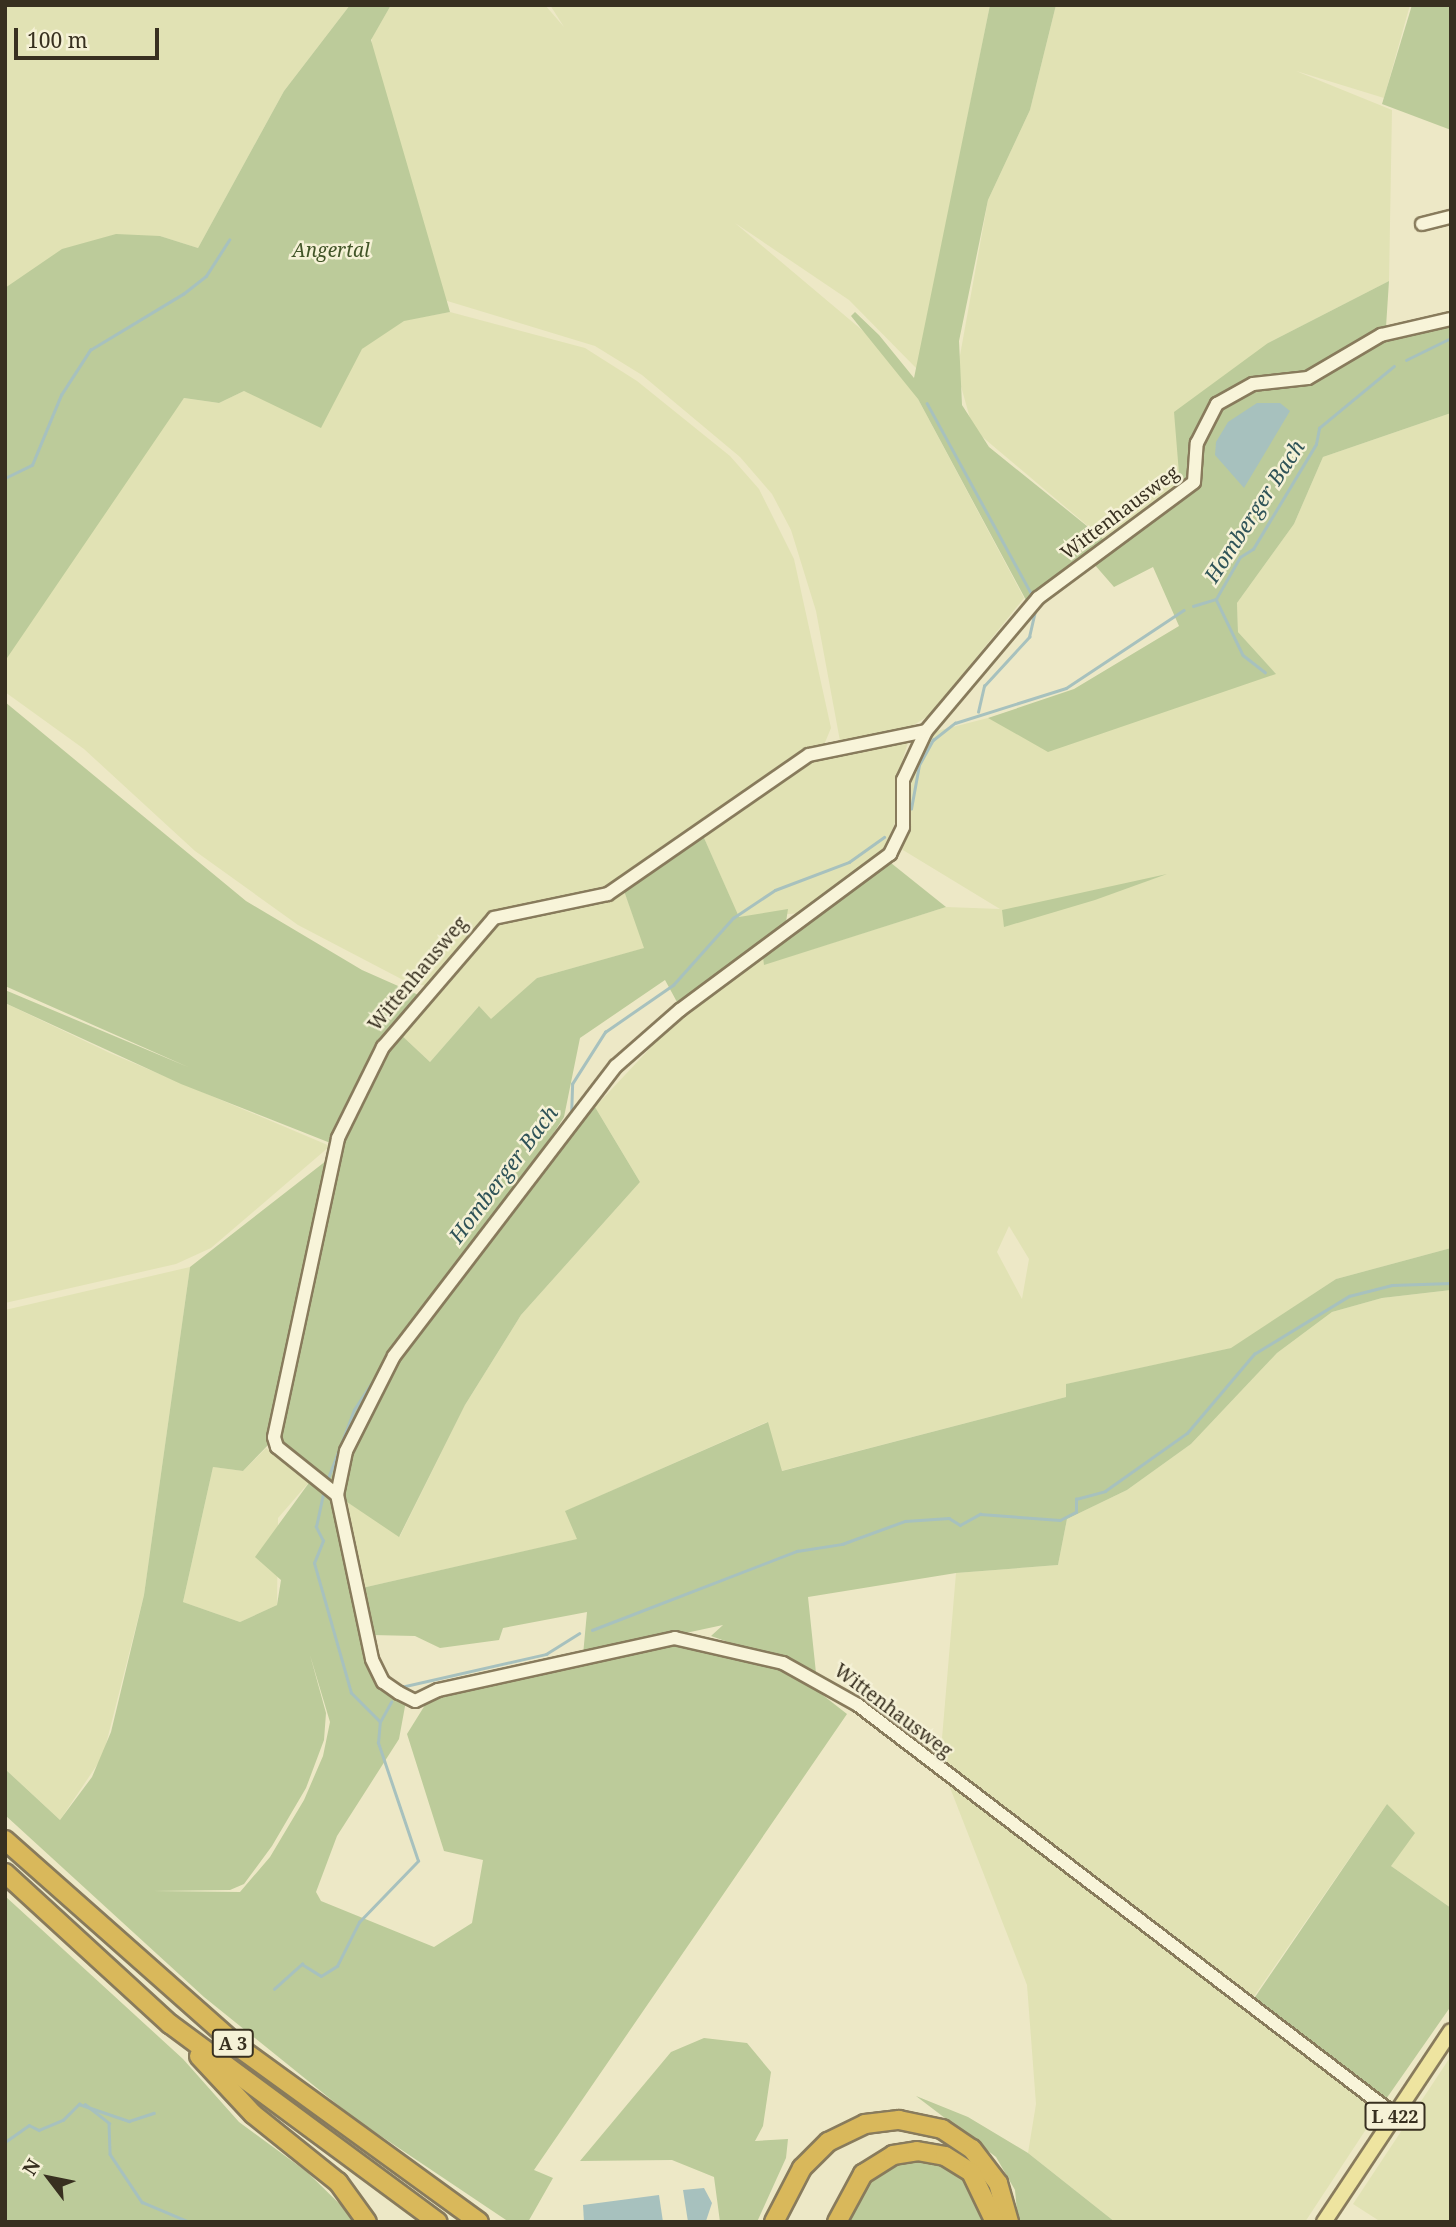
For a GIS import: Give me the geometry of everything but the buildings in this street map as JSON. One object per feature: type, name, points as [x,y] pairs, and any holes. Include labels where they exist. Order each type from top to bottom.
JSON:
[{"type":"highway","name":"A 3","points":[[5,1840],[240,2049],[479,2222]]},
{"type":"highway","name":"A 3","points":[[5,1873],[182,2034],[438,2222]]},
{"type":"highway","points":[[182,2034],[231,2093],[338,2182],[366,2221]]},
{"type":"highway","points":[[775,2222],[798,2174],[828,2142],[864,2124],[899,2120],[942,2129],[972,2149],[998,2183],[1009,2222]]},
{"type":"highway","points":[[837,2222],[863,2174],[893,2155],[917,2151],[945,2156],[971,2172],[995,2222]]},
{"type":"main road","name":"L 422","points":[[1324,2222],[1451,2031]]},
{"type":"street","points":[[1422,224],[1451,217]]},
{"type":"street","name":"Wittenhausweg","points":[[1395,2115],[858,1705],[783,1663],[675,1638],[438,1690],[415,1701],[399,1693],[383,1682],[372,1659],[337,1495],[346,1451],[394,1356],[616,1066],[680,1010],[890,854],[903,827],[903,780],[926,731],[1038,598],[1194,482],[1205,421],[1225,398],[1253,384],[1308,378],[1381,335],[1451,319]]},
{"type":"street","name":"Wittenhausweg","points":[[337,1495],[277,1447],[274,1437],[338,1138],[383,1047],[494,918],[608,894],[809,755],[926,731]]},
{"type":"green space","points":[[5,5],[350,5],[284,91],[198,248],[160,236],[5,288]]},
{"type":"green space","name":"Angertal","points":[[350,5],[391,5],[371,40],[450,312],[404,321],[362,349],[321,428],[244,391],[219,403],[184,398],[5,661],[5,288],[62,249],[116,234],[160,236],[198,248],[284,91]]},
{"type":"green space","points":[[391,5],[545,5],[564,27],[550,5],[990,5],[917,369],[849,300],[735,223],[881,346],[918,399],[1024,598],[930,715],[907,729],[840,741],[816,611],[791,530],[772,494],[740,457],[642,375],[595,346],[444,300],[371,68],[372,38]]},
{"type":"green space","points":[[990,5],[1056,5],[1030,110],[988,200],[959,341],[962,405],[989,447],[1108,543],[1027,602],[918,399],[851,316],[855,312],[879,335],[914,378]]},
{"type":"green space","points":[[1056,5],[1410,5],[1384,98],[1296,71],[1392,110],[1389,281],[1268,343],[1180,486],[1108,543],[973,429],[957,372],[988,200],[1030,110]]},
{"type":"green space","points":[[1412,5],[1451,5],[1451,130],[1382,104]]},
{"type":"green space","points":[[1389,281],[1386,327],[1392,335],[1451,323],[1451,413],[1323,457],[1294,524],[1237,603],[1238,632],[1276,674],[1048,752],[988,718],[1074,689],[1179,626],[1153,567],[1114,587],[1094,564],[1190,492],[1180,486],[1174,412],[1268,343]]},
{"type":"green space","points":[[450,312],[585,348],[637,381],[730,456],[759,489],[794,559],[831,728],[824,745],[764,778],[609,889],[491,911],[432,987],[407,982],[298,925],[195,851],[84,749],[5,692],[5,641],[184,398],[219,403],[244,391],[263,396],[338,386],[353,358],[378,333],[400,321]]},
{"type":"green space","points":[[1451,413],[1451,1248],[1336,1279],[1232,1348],[1067,1384],[1066,1397],[781,1471],[767,1422],[566,1511],[578,1539],[362,1588],[344,1500],[400,1536],[465,1405],[521,1315],[640,1182],[595,1107],[683,1013],[763,957],[765,964],[946,907],[1000,909],[898,847],[907,779],[933,732],[988,718],[1039,742],[1275,673],[1238,632],[1237,603],[1294,524],[1323,457]],"holes":[[[1009,1226],[1029,1259],[1022,1299],[997,1252]]]},
{"type":"green space","points":[[5,702],[246,901],[362,970],[423,997],[385,1043],[333,1144],[181,1084],[5,1003],[5,990],[188,1067],[5,986]]},
{"type":"green space","points":[[909,739],[897,778],[896,820],[882,854],[801,913],[739,918],[701,831],[818,755]]},
{"type":"green space","points":[[701,831],[739,917],[788,909],[786,922],[677,1002],[665,980],[580,1038],[564,1117],[507,1204],[390,1356],[356,1416],[331,1483],[278,1440],[340,1136],[398,1032],[430,1062],[479,1006],[491,1019],[537,978],[644,948],[623,888]]},
{"type":"green space","points":[[891,863],[946,907],[764,965],[763,957]]},
{"type":"green space","points":[[1167,874],[1095,900],[1004,927],[1002,910]]},
{"type":"green space","points":[[623,888],[645,948],[537,978],[491,1020],[478,1007],[430,1062],[398,1032],[500,918],[568,910]]},
{"type":"green space","points":[[5,1003],[110,1053],[330,1146],[211,1248],[176,1264],[5,1303]]},
{"type":"green space","points":[[595,1107],[640,1182],[521,1315],[465,1405],[399,1537],[344,1500],[349,1452],[432,1306]]},
{"type":"green space","points":[[331,1157],[271,1442],[243,1471],[213,1467],[183,1602],[240,1622],[277,1605],[281,1580],[255,1557],[311,1480],[331,1501],[366,1662],[380,1686],[406,1701],[399,1739],[337,1836],[316,1892],[321,1901],[434,1947],[472,1923],[483,1860],[444,1851],[407,1734],[430,1697],[692,1637],[797,1675],[847,1714],[534,2170],[553,2178],[528,2222],[509,2222],[354,2118],[204,1997],[5,1815],[5,1769],[60,1820],[92,1777],[111,1732],[144,1595],[190,1267]],"holes":[[[310,1655],[330,1722],[323,1756],[304,1800],[270,1857],[240,1892],[153,1891],[230,1890],[244,1884],[272,1846],[306,1788],[324,1740],[326,1713]]]},
{"type":"green space","points":[[1451,1248],[1451,1290],[1382,1298],[1332,1312],[1277,1353],[1191,1444],[1127,1490],[1067,1519],[1058,1565],[956,1573],[808,1597],[816,1673],[711,1636],[723,1625],[583,1655],[587,1612],[503,1628],[499,1640],[440,1648],[415,1636],[372,1635],[362,1588],[577,1539],[565,1511],[768,1422],[782,1471],[1066,1397],[1066,1384],[1231,1348],[1336,1279]]},
{"type":"green space","points":[[190,1267],[144,1595],[103,1756],[60,1820],[5,1769],[5,1310]]},
{"type":"green space","points":[[1451,1290],[1451,1908],[1391,1866],[1387,1804],[1250,2002],[1384,2102],[1305,2222],[1115,2222],[1028,2153],[1036,2104],[1027,1985],[940,1762],[956,1573],[1058,1565],[1067,1519],[1127,1490],[1191,1444],[1277,1353],[1332,1312],[1382,1298]]},
{"type":"green space","points":[[266,1448],[311,1480],[278,1518],[277,1605],[240,1622],[183,1602],[213,1467],[243,1471]]},
{"type":"green space","points":[[1387,1804],[1415,1833],[1391,1866],[1451,1908],[1451,2006],[1384,2102],[1251,2003]]},
{"type":"green space","points":[[5,1896],[183,2059],[239,2122],[307,2172],[358,2222],[5,2222]]},
{"type":"green space","points":[[704,2038],[747,2043],[771,2072],[763,2126],[755,2141],[788,2139],[786,2158],[757,2222],[720,2222],[714,2177],[672,2160],[580,2161],[671,2052]]},
{"type":"green space","points":[[1451,2056],[1451,2222],[1381,2222],[1353,2204]]},
{"type":"green space","points":[[916,2096],[968,2117],[1028,2153],[1115,2222],[1018,2222],[1015,2190],[996,2157]]},
{"type":"green space","points":[[912,2157],[932,2158],[969,2180],[986,2222],[849,2222],[863,2188],[884,2166]]},
{"type":"water","points":[[1257,403],[1280,403],[1290,411],[1244,488],[1215,455],[1216,442],[1228,422]]},
{"type":"water","points":[[704,2188],[712,2203],[706,2221],[688,2222],[683,2190]]},
{"type":"water","points":[[659,2195],[663,2222],[584,2222],[583,2205]]},
{"type":"waterway","points":[[5,478],[32,465],[61,395],[90,350],[183,294],[206,276],[229,240]]},
{"type":"waterway","name":"Homberger Bach","points":[[1406,360],[1451,338]]},
{"type":"waterway","name":"Homberger Bach","points":[[1193,606],[1216,599],[1240,557],[1253,549],[1316,444],[1319,428],[1394,366]]},
{"type":"waterway","points":[[927,403],[1031,593]]},
{"type":"waterway","points":[[1216,599],[1243,655],[1265,672]]},
{"type":"waterway","points":[[978,712],[984,686],[1029,637],[1035,610]]},
{"type":"waterway","name":"Homberger Bach","points":[[911,809],[919,765],[933,740],[955,723],[1066,688],[1184,610]]},
{"type":"waterway","name":"Homberger Bach","points":[[571,1117],[572,1084],[605,1032],[673,985],[733,918],[775,890],[849,862],[884,837]]},
{"type":"waterway","name":"Homberger Bach","points":[[390,1352],[504,1202]]},
{"type":"waterway","points":[[592,1630],[797,1551],[842,1544],[905,1521],[949,1518],[960,1525],[980,1514],[1060,1520],[1076,1512],[1076,1499],[1105,1491],[1187,1433],[1254,1354],[1349,1296],[1392,1285],[1451,1283]]},
{"type":"waterway","name":"Homberger Bach","points":[[327,1481],[354,1410],[378,1373]]},
{"type":"waterway","name":"Homberger Bach","points":[[274,1989],[302,1964],[321,1976],[337,1966],[359,1922],[418,1861],[378,1743],[380,1722],[351,1693],[314,1563],[323,1541],[316,1527],[323,1494]]},
{"type":"waterway","points":[[401,1687],[546,1654],[579,1633]]},
{"type":"waterway","points":[[380,1722],[391,1702]]},
{"type":"waterway","name":"Homberger Bach","points":[[5,2142],[29,2125],[39,2130],[63,2120],[79,2104],[129,2121],[154,2113]]},
{"type":"waterway","points":[[85,2104],[109,2123],[110,2154],[142,2202],[187,2221],[221,2222]]}]
